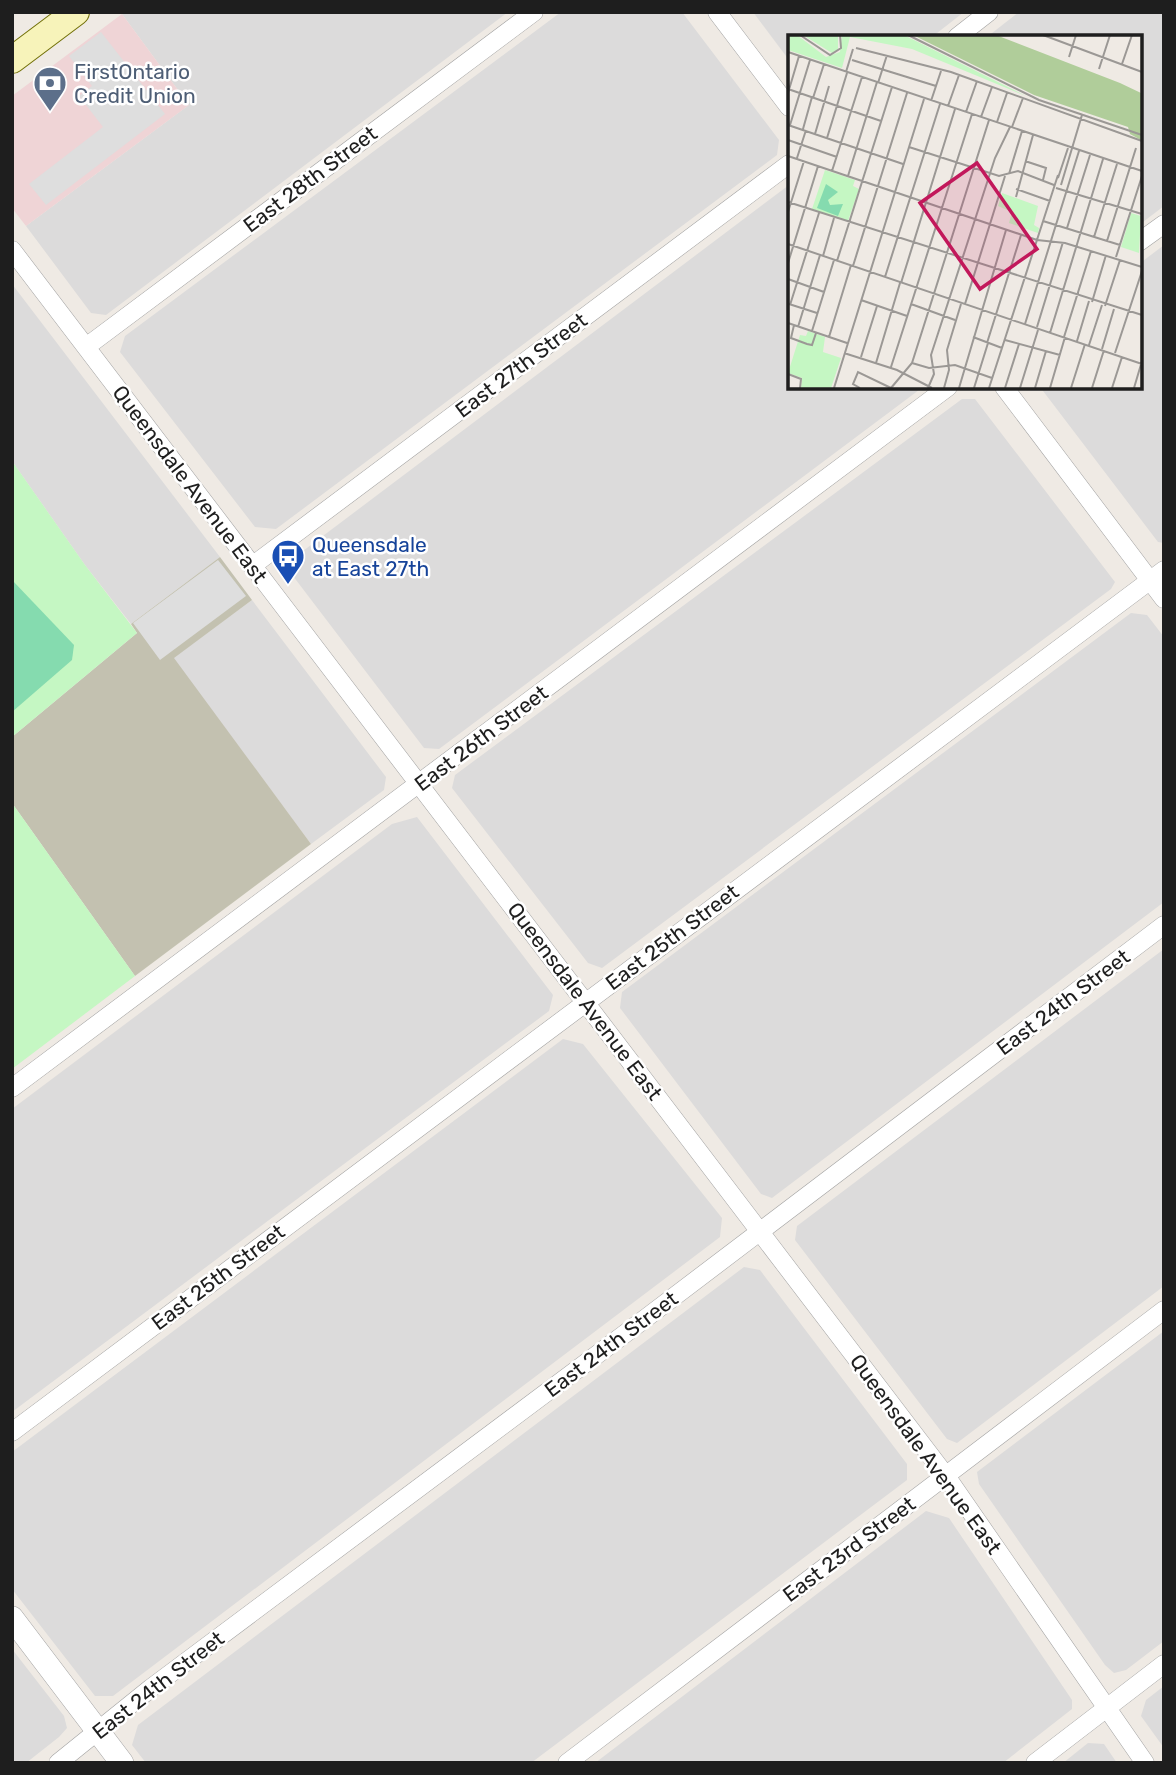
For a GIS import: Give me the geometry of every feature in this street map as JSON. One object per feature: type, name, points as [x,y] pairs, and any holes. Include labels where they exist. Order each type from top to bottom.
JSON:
[{"type":"main road","points":[[12,60],[76,12]]},
{"type":"street","name":"East 28th Street","points":[[86,347],[534,12]]},
{"type":"street","points":[[717,12],[788,106]]},
{"type":"street","points":[[960,35],[989,12]]},
{"type":"street","name":"East 27th Street","points":[[252,566],[788,165]]},
{"type":"street","points":[[1141,241],[1164,224]]},
{"type":"street","name":"Queensdale Avenue East","points":[[12,250],[946,1476],[1144,1763]]},
{"type":"street","name":"East 26th Street","points":[[12,1088],[947,388]]},
{"type":"street","points":[[1005,388],[1157,575],[1164,598]]},
{"type":"street","name":"East 25th Street","points":[[12,1432],[1157,575]]},
{"type":"street","name":"East 24th Street","points":[[58,1763],[151,1688],[1164,925]]},
{"type":"street","name":"East 23rd Street","points":[[566,1763],[1164,1310]]},
{"type":"street","points":[[12,1618],[122,1763]]},
{"type":"street","points":[[1035,1763],[1164,1664]]},
{"type":"shaded area","points":[[508,12],[106,315],[91,313],[26,226],[189,105],[122,14]]},
{"type":"shaded area","points":[[561,12],[682,12],[779,140],[777,155],[276,529],[255,527],[120,352],[125,336]]},
{"type":"shaded area","points":[[753,12],[964,12],[935,35],[788,35],[788,59]]},
{"type":"shaded area","points":[[1019,12],[1164,12],[1164,206],[1141,223],[1141,35],[990,35]]},
{"type":"shaded area","points":[[122,14],[189,105],[26,226],[12,208],[12,96]]},
{"type":"shaded area","points":[[101,32],[165,114],[46,205],[29,184],[103,127],[79,96],[92,86],[69,56]]},
{"type":"shaded area","points":[[788,186],[788,388],[922,388],[439,749],[424,748],[293,576],[295,557]]},
{"type":"shaded area","points":[[1164,245],[1164,543],[1158,542],[1041,388],[1141,388],[1141,262]]},
{"type":"shaded area","points":[[12,284],[220,557],[131,624],[85,565],[12,461]]},
{"type":"shaded area","points":[[962,399],[975,399],[1115,582],[1111,589],[602,968],[588,963],[452,788],[455,775]]},
{"type":"shaded area","points":[[220,557],[252,600],[174,658],[311,844],[135,976],[12,803],[12,737],[137,633],[131,624]]},
{"type":"shaded area","points":[[218,560],[246,596],[160,660],[133,623]]},
{"type":"shaded area","points":[[252,600],[386,777],[384,790],[311,844],[173,658]]},
{"type":"shaded area","points":[[1131,613],[1147,615],[1164,637],[1164,902],[772,1198],[761,1194],[620,1008],[622,992]]},
{"type":"shaded area","points":[[417,817],[553,995],[549,1011],[12,1412],[12,1109],[392,824]]},
{"type":"shaded area","points":[[1164,949],[1164,1286],[957,1443],[947,1439],[795,1240],[797,1226]]},
{"type":"shaded area","points":[[563,1039],[583,1044],[722,1218],[720,1237],[113,1696],[95,1696],[12,1589],[12,1452]]},
{"type":"shaded area","points":[[744,1267],[760,1270],[907,1464],[907,1480],[531,1763],[146,1763],[132,1745],[138,1725]]},
{"type":"shaded area","points":[[1164,1331],[1164,1641],[1126,1670],[1114,1673],[1105,1665],[979,1484],[977,1472]]},
{"type":"shaded area","points":[[926,1511],[949,1518],[1072,1700],[1072,1709],[1003,1763],[595,1763]]},
{"type":"shaded area","points":[[12,1649],[64,1716],[67,1728],[26,1763],[12,1763]]},
{"type":"shaded area","points":[[1164,1686],[1164,1748],[1141,1716],[1146,1700]]},
{"type":"shaded area","points":[[1088,1743],[1104,1744],[1117,1763],[1063,1763]]},
{"type":"green space","points":[[12,461],[137,633],[12,737]]},
{"type":"green space","points":[[12,580],[74,645],[72,660],[12,712]]},
{"type":"green space","points":[[12,803],[135,976],[12,1069]]},
{"type":"place","name":"FirstOntario Credit Union","points":[[50,113]]},
{"type":"place","name":"Queensdale at East 27th","points":[[288,586]]}]
